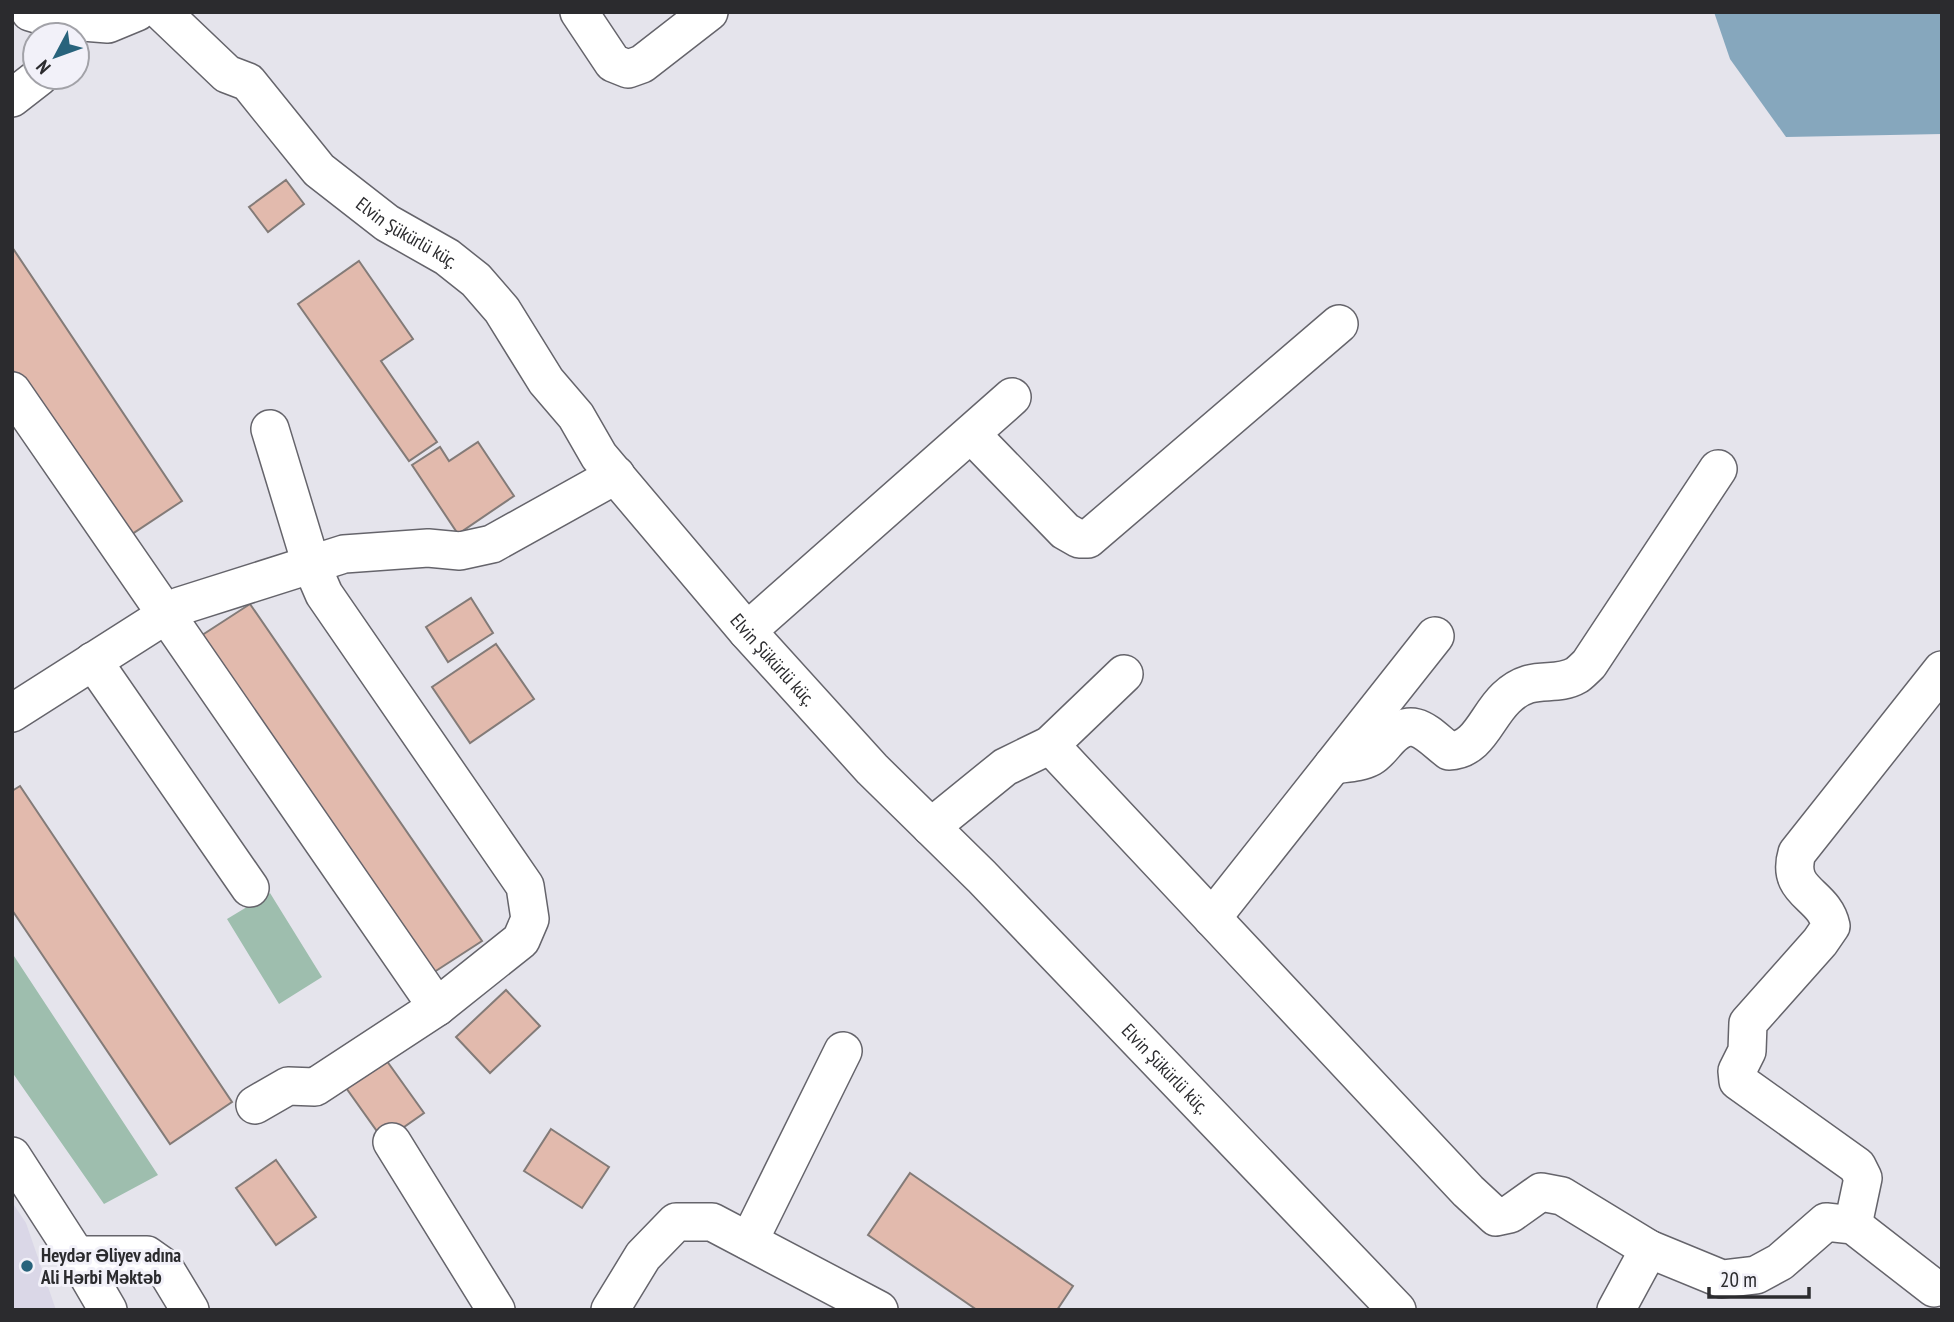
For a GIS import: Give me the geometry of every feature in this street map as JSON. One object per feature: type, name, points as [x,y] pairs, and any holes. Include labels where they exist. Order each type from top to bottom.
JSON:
[{"type":"street","points":[[30,12],[57,20],[123,18]]},
{"type":"street","name":"Elvin Şükürlü küç.","points":[[162,12],[227,74],[248,82],[319,170],[387,223],[447,257],[476,280],[502,310],[546,381],[576,416],[599,456],[747,631],[872,769],[1254,1158],[1398,1310]]},
{"type":"street","points":[[579,12],[613,63],[628,69],[642,64],[709,12]]},
{"type":"street","points":[[91,39],[123,18]]},
{"type":"street","points":[[971,434],[1065,531],[1079,539],[1088,539],[1339,324]]},
{"type":"street","points":[[12,391],[437,1007]]},
{"type":"street","points":[[747,631],[1012,397]]},
{"type":"street","points":[[255,1105],[288,1086],[315,1087],[437,1007],[522,940],[530,919],[525,886],[324,594],[311,565],[270,429]]},
{"type":"street","points":[[1333,765],[1373,756],[1399,729],[1409,726],[1418,727],[1449,751],[1462,751],[1470,745],[1505,698],[1523,685],[1538,681],[1564,680],[1577,675],[1589,664],[1718,470]]},
{"type":"street","points":[[12,713],[180,606],[344,554],[428,548],[460,551],[492,544],[616,475]]},
{"type":"street","points":[[1212,918],[1435,636]]},
{"type":"street","points":[[93,662],[250,888]]},
{"type":"street","points":[[1853,1225],[1863,1178],[1857,1166],[1738,1081],[1737,1071],[1747,1051],[1748,1023],[1831,926],[1828,913],[1798,884],[1793,867],[1797,853],[1942,670]]},
{"type":"street","points":[[931,827],[1005,767],[1050,745],[1124,674]]},
{"type":"street","points":[[1050,745],[1468,1192],[1496,1217],[1510,1214],[1541,1192],[1562,1196],[1649,1249],[1722,1279],[1756,1275],[1780,1262],[1826,1222],[1853,1225],[1934,1288]]},
{"type":"street","points":[[749,1241],[844,1051]]},
{"type":"street","points":[[392,1142],[496,1310]]},
{"type":"street","points":[[12,1156],[108,1310]]},
{"type":"street","points":[[610,1310],[643,1256],[676,1222],[712,1222],[879,1310]]},
{"type":"street","points":[[1616,1310],[1649,1249]]},
{"type":"street","points":[[76,1255],[147,1255],[164,1267],[190,1310]]},
{"type":"shaded area","name":"Heydər Əliyev adına Ali Hərbi Məktəb","points":[[12,1202],[26,1223],[56,1310],[12,1310]]},
{"type":"green space","points":[[270,893],[322,977],[279,1004],[227,919]]},
{"type":"green space","points":[[12,953],[158,1175],[104,1204],[12,1072]]},
{"type":"water","points":[[1714,12],[1942,12],[1942,134],[1786,137],[1730,59]]},
{"type":"building","points":[[286,180],[304,204],[268,232],[249,207]]},
{"type":"building","points":[[12,247],[182,501],[126,538],[12,369]]},
{"type":"building","points":[[359,261],[413,339],[381,361],[437,442],[409,461],[298,304]]},
{"type":"building","points":[[478,442],[514,496],[458,534],[412,465],[440,447],[449,461]]},
{"type":"building","points":[[471,598],[493,633],[448,662],[426,627]]},
{"type":"building","points":[[250,604],[482,941],[425,978],[193,641]]},
{"type":"building","points":[[496,644],[534,699],[470,743],[432,687]]},
{"type":"building","points":[[20,786],[232,1102],[170,1144],[12,910],[12,791]]},
{"type":"building","points":[[506,990],[540,1026],[490,1073],[456,1037]]},
{"type":"building","points":[[384,1057],[424,1113],[384,1141],[344,1085]]},
{"type":"building","points":[[551,1129],[609,1167],[582,1208],[524,1171]]},
{"type":"building","points":[[276,1160],[316,1217],[276,1245],[236,1188]]},
{"type":"building","points":[[910,1173],[1073,1286],[1057,1310],[977,1310],[868,1235]]},
{"type":"place","name":"Heydər Əliyev adına Ali Hərbi Məktəb","points":[[27,1266]]}]
